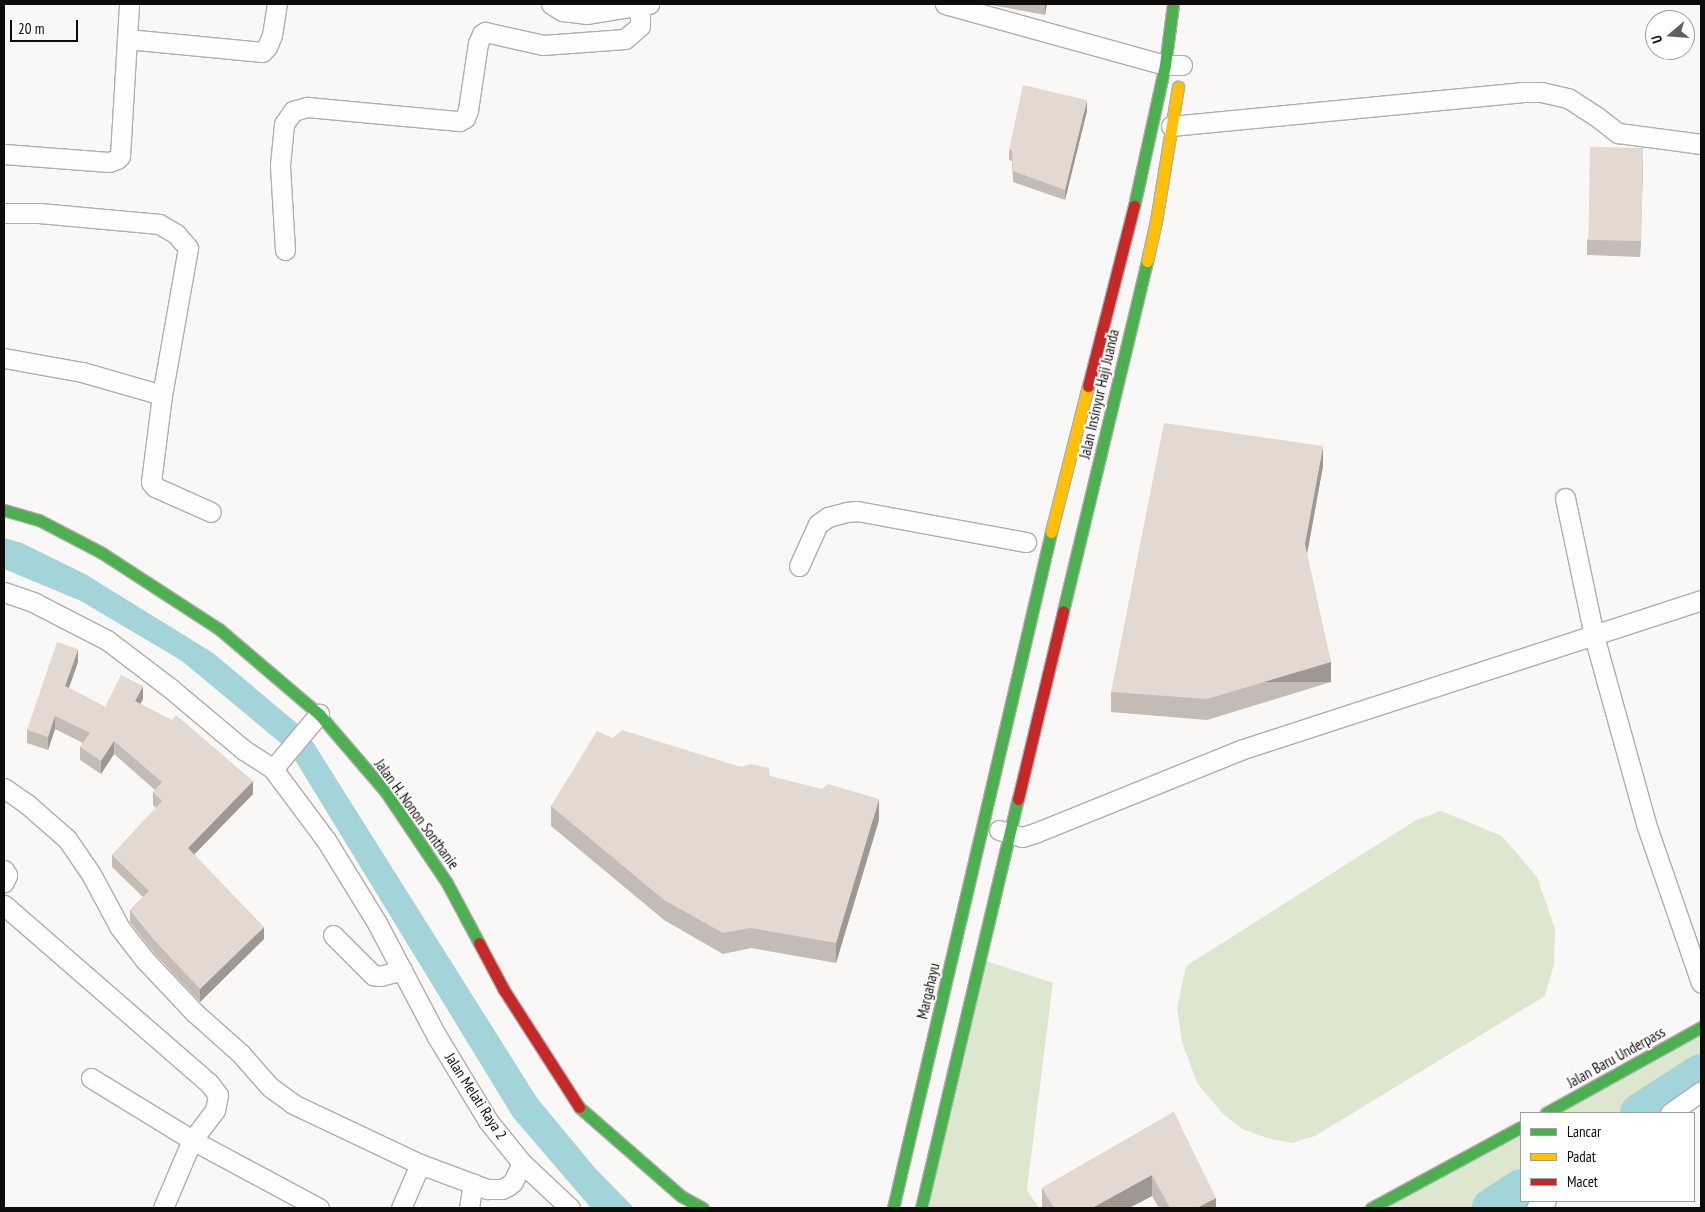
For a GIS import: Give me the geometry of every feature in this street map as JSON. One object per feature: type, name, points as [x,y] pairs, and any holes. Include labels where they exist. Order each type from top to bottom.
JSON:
[{"type":"main road","name":"Jalan Insinyur Haji Juanda","points":[[992,781],[1034,668],[1144,218],[1171,126],[1177,62],[1172,4]]},
{"type":"main road","name":"Jalan Insinyur Haji Juanda","points":[[921,1208],[1021,788],[1034,668],[1144,218],[1177,62]]},
{"type":"main road","name":"Jalan H. Nonon Sonthanie","points":[[4,510],[38,520],[110,559],[218,629],[319,714],[385,791],[447,883],[504,990],[581,1110],[681,1196],[703,1208]]},
{"type":"main road","name":"Margahayu","points":[[893,1208],[992,781]]},
{"type":"main road","name":"Jalan Baru Underpass","points":[[1548,1112],[1701,1027]]},
{"type":"main road","points":[[1371,1208],[1520,1128]]},
{"type":"street","points":[[4,154],[109,162],[120,156],[129,4]]},
{"type":"street","points":[[128,39],[262,52],[267,48],[272,35],[277,4]]},
{"type":"street","points":[[285,250],[280,165],[284,124],[292,111],[308,108],[459,121],[465,118],[468,110],[478,42],[485,32],[543,45],[625,39],[640,26],[644,4],[586,14],[571,14],[562,12],[551,4]]},
{"type":"street","points":[[945,4],[1177,62]]},
{"type":"street","points":[[1171,126],[1521,92],[1541,92],[1568,98],[1618,133],[1701,144]]},
{"type":"street","points":[[4,213],[40,213],[154,223],[176,234],[188,248],[162,395],[151,482],[155,487],[211,512]]},
{"type":"street","points":[[4,358],[90,374],[162,395]]},
{"type":"street","points":[[1565,498],[1594,636],[1646,824],[1701,983]]},
{"type":"street","points":[[799,566],[818,524],[828,518],[857,510],[1026,542]]},
{"type":"street","points":[[4,592],[33,602],[107,640],[170,688],[244,750],[273,769],[319,714]]},
{"type":"street","points":[[982,825],[1022,836],[1035,833],[1243,749],[1701,600]]},
{"type":"street","name":"Jalan Melati Raya 2","points":[[273,769],[326,840],[377,923],[436,1035],[488,1121],[522,1163],[570,1208]]},
{"type":"street","points":[[4,788],[27,804],[67,839],[91,874],[120,928],[145,960],[195,1012],[240,1053],[270,1087],[313,1115],[420,1164],[487,1189],[502,1189],[513,1182],[522,1163]]},
{"type":"street","points":[[4,870],[8,875],[4,882]]},
{"type":"street","points":[[4,905],[209,1083],[216,1092],[219,1098],[215,1110],[192,1140],[163,1208]]},
{"type":"street","points":[[333,935],[373,975],[380,976],[402,970]]},
{"type":"street","points":[[91,1078],[192,1140],[319,1208]]},
{"type":"street","points":[[1671,1112],[1701,1091]]},
{"type":"street","points":[[401,1208],[420,1164]]},
{"type":"street","points":[[469,1208],[473,1183]]},
{"type":"green space","points":[[1441,811],[1502,836],[1537,877],[1555,929],[1554,964],[1545,996],[1315,1136],[1292,1143],[1270,1139],[1242,1129],[1223,1114],[1197,1083],[1182,1042],[1177,1008],[1186,966],[1416,820]]},
{"type":"green space","points":[[980,959],[1053,983],[1027,1190],[1039,1208],[921,1208]]},
{"type":"green space","points":[[1701,1027],[1701,1091],[1671,1112],[1548,1112]]},
{"type":"green space","points":[[1520,1128],[1520,1202],[1545,1202],[1536,1208],[1371,1208]]},
{"type":"water","points":[[4,538],[22,543],[85,574],[213,653],[306,731],[537,1098],[594,1167],[634,1208],[591,1208],[513,1117],[289,750],[182,661],[81,601],[4,569]]},
{"type":"building","points":[[1023,85],[1087,100],[1065,190],[1013,171],[1012,150],[1009,150]]},
{"type":"building","points":[[1590,147],[1643,148],[1641,241],[1588,240]]},
{"type":"building","points":[[1164,423],[1323,446],[1305,544],[1331,662],[1207,699],[1111,692]]},
{"type":"building","points":[[57,642],[78,649],[65,686],[105,707],[121,675],[143,686],[135,701],[172,720],[176,715],[253,781],[188,848],[264,927],[200,989],[154,940],[130,910],[149,891],[112,855],[162,801],[153,792],[162,782],[114,741],[101,761],[80,747],[90,733],[55,716],[48,737],[27,730]]},
{"type":"building","points":[[622,730],[741,767],[751,764],[769,768],[770,776],[822,789],[828,784],[879,799],[836,943],[751,928],[723,933],[664,900],[551,806],[597,731],[613,738]]},
{"type":"building","points":[[1174,1112],[1216,1198],[1197,1208],[1170,1208],[1152,1175],[1092,1208],[1054,1208],[1042,1188]]},
{"type":"waterway","points":[[1642,1112],[1701,1074]]},
{"type":"waterway","points":[[1492,1208],[1520,1190]]},
{"type":"traffic: fast","points":[[1134,206],[1165,65],[1173,4]]},
{"type":"traffic: fast","points":[[1063,611],[1147,261]]},
{"type":"traffic: fast","points":[[4,510],[39,520],[102,553],[219,629],[319,714],[385,791],[447,883],[479,943]]},
{"type":"traffic: fast","points":[[893,1208],[1051,532]]},
{"type":"traffic: fast","points":[[921,1208],[1018,799]]},
{"type":"traffic: fast","points":[[1548,1112],[1701,1027]]},
{"type":"traffic: fast","points":[[579,1107],[681,1196],[703,1208]]},
{"type":"traffic: fast","points":[[1371,1208],[1520,1128]]},
{"type":"traffic: slow","points":[[1147,261],[1156,221],[1178,87]]},
{"type":"traffic: slow","points":[[1051,532],[1088,386]]},
{"type":"traffic: jam","points":[[1088,386],[1134,206]]},
{"type":"traffic: jam","points":[[1018,799],[1063,611]]},
{"type":"traffic: jam","points":[[479,943],[504,990],[579,1107]]}]
